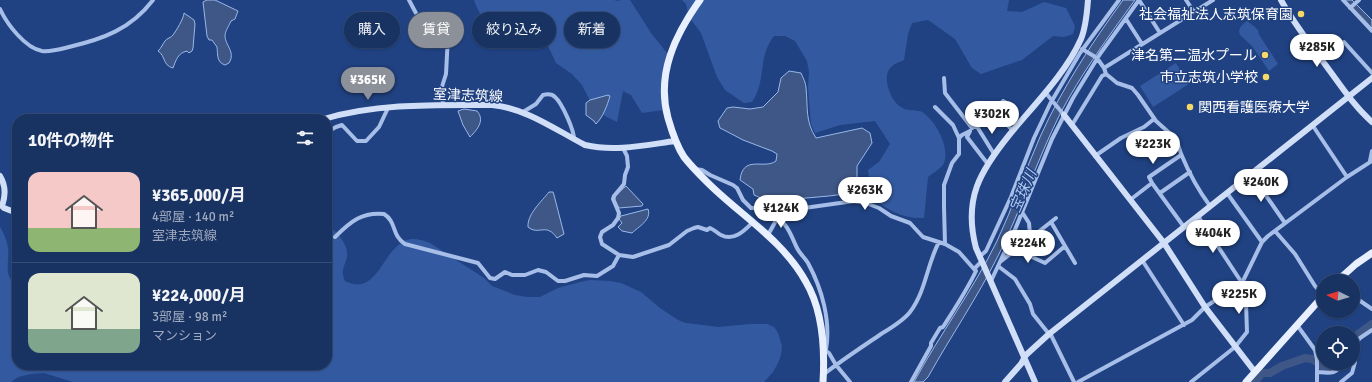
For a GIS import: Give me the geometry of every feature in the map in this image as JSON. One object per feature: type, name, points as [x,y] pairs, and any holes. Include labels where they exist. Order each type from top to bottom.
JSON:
[{"type":"main road","points":[[700,0],[680,31],[670,54],[667,66],[665,104],[675,141],[684,157],[694,169],[712,187],[782,248],[807,282],[817,308],[825,350],[824,378]]},
{"type":"main road","points":[[1345,274],[1372,253]]},
{"type":"main road","points":[[1246,382],[1316,303]]},
{"type":"street","points":[[0,9],[8,24],[25,42],[42,51],[57,50],[93,42],[112,34],[136,18],[153,0]]},
{"type":"street","points":[[409,0],[418,17],[448,36],[446,74],[440,93],[444,105]]},
{"type":"street","points":[[974,269],[986,251],[1008,204],[1034,138],[1082,49],[1088,0]]},
{"type":"street","points":[[1035,382],[989,280],[973,238],[971,217],[976,189],[981,174],[994,154],[1063,69],[1082,49],[1119,0]]},
{"type":"street","points":[[989,280],[1022,212],[1052,139],[1073,98],[1097,59],[1139,0],[1160,33]]},
{"type":"street","points":[[1186,0],[1194,12]]},
{"type":"street","points":[[1104,68],[1213,0]]},
{"type":"street","points":[[1281,0],[1295,23],[1349,97],[1359,110],[1372,122]]},
{"type":"street","points":[[1343,0],[1372,31]]},
{"type":"street","points":[[1350,8],[1357,1]]},
{"type":"street","points":[[1126,19],[1142,44]]},
{"type":"street","points":[[1344,42],[1372,72]]},
{"type":"street","points":[[1082,49],[1097,59],[1104,68],[1106,74],[1118,83],[1132,88],[1154,119],[1177,142],[1181,156],[1200,192],[1210,206]]},
{"type":"street","points":[[1072,125],[1102,76],[1106,74]]},
{"type":"street","points":[[944,78],[945,93],[994,154]]},
{"type":"street","points":[[1005,382],[1021,364],[1024,358],[1050,333],[1372,78]]},
{"type":"street","points":[[1045,92],[1164,243],[1205,307],[1255,372]]},
{"type":"street","points":[[523,112],[536,104],[543,94],[548,94],[555,98],[566,115],[574,135],[574,139]]},
{"type":"street","points":[[959,138],[992,113],[1003,101],[1008,104],[1010,109],[1000,119]]},
{"type":"street","name":"室津志筑線","points":[[332,117],[388,108],[444,105],[504,106],[523,112],[585,145],[607,149],[675,141]]},
{"type":"street","points":[[935,107],[953,125],[959,138],[959,154],[952,163],[944,185],[946,244]]},
{"type":"street","points":[[332,129],[342,125],[357,141],[366,141],[379,127],[388,108]]},
{"type":"street","points":[[992,113],[997,114],[1000,119],[1013,131]]},
{"type":"street","points":[[1095,156],[1121,138],[1144,127],[1154,119]]},
{"type":"street","points":[[1313,126],[1347,177]]},
{"type":"street","points":[[973,128],[967,137],[987,164]]},
{"type":"street","points":[[623,148],[627,156],[628,167],[624,184],[614,196],[613,200],[619,213],[618,218],[613,225],[602,232],[600,236],[602,244],[619,255],[633,257],[669,245],[687,231],[698,227],[706,230],[710,228],[714,229],[723,236],[734,236],[740,234],[753,222]]},
{"type":"street","points":[[1078,382],[1184,325],[1192,320],[1205,307],[1242,283],[1262,242],[1285,223],[1371,161],[1372,151]]},
{"type":"street","points":[[1181,156],[1149,177],[1184,226]]},
{"type":"street","points":[[694,169],[702,170],[737,188],[743,200],[751,208],[764,208],[782,220],[799,252],[807,261],[816,280],[825,316],[828,341],[825,350],[850,382]]},
{"type":"street","points":[[1160,194],[1190,172]]},
{"type":"street","points":[[1251,174],[1285,223]]},
{"type":"street","points":[[0,176],[5,190],[2,206],[12,211]]},
{"type":"street","points":[[1130,200],[1152,183]]},
{"type":"street","points":[[1227,193],[1262,242]]},
{"type":"street","points":[[768,236],[778,216],[783,211],[858,201],[871,204],[891,216],[910,223],[921,236],[946,244],[959,252],[976,271],[958,304],[940,328],[911,382]]},
{"type":"street","points":[[1022,212],[1029,223],[1032,257],[1045,262],[1065,246]]},
{"type":"street","points":[[335,237],[353,220],[373,213],[384,214],[393,223],[399,240],[405,244],[478,263],[490,278],[495,280],[505,272],[512,275],[526,275],[538,270],[546,272],[558,281],[565,281],[584,275],[597,276],[613,266],[619,255]]},
{"type":"street","points":[[1191,382],[1235,347],[1247,332],[1246,303],[1242,283],[1198,216]]},
{"type":"street","points":[[998,264],[1056,218]]},
{"type":"street","points":[[1051,222],[1075,263]]},
{"type":"street","points":[[1275,231],[1295,254],[1316,287]]},
{"type":"street","points":[[817,382],[824,378],[836,365],[895,324],[911,311],[926,281],[939,242]]},
{"type":"street","points":[[1142,260],[1184,325]]},
{"type":"street","points":[[998,264],[1015,279],[1030,304],[1033,314],[1050,333],[1074,382]]},
{"type":"street","points":[[1360,300],[1372,308]]},
{"type":"street","points":[[1297,325],[1315,350],[1316,354]]},
{"type":"street","points":[[1360,338],[1372,330]]},
{"type":"street","points":[[1318,382],[1317,370],[1332,373],[1337,370]]},
{"type":"street","points":[[1341,382],[1352,374],[1353,370]]},
{"type":"shaded area","points":[[474,0],[630,0],[651,33],[667,53],[664,68],[662,95],[663,110],[642,113],[631,95],[623,91],[617,122],[605,116],[592,105],[582,85],[572,74],[556,63],[549,48],[556,48],[556,12],[479,12]]},
{"type":"shaded area","points":[[682,0],[1009,0],[1007,11],[1022,12],[1044,2],[1066,8],[1075,26],[1073,34],[1064,37],[1053,36],[1022,60],[981,74],[972,68],[955,39],[928,20],[912,23],[908,34],[904,60],[894,64],[888,71],[887,81],[889,91],[897,104],[904,109],[919,111],[927,116],[937,128],[945,150],[943,165],[928,177],[924,218],[916,218],[896,213],[872,198],[868,170],[879,162],[890,144],[875,121],[840,125],[815,133],[811,124],[808,87],[809,72],[807,61],[795,41],[785,36],[774,36],[766,52],[757,94],[752,102],[744,103],[725,90],[717,77],[701,33],[689,17],[686,4]]},
{"type":"shaded area","name":"津名第二温水プール","points":[[1247,21],[1259,32],[1258,33],[1278,64],[1269,71],[1252,46],[1240,35],[1239,31],[1241,26]]},
{"type":"shaded area","points":[[1176,63],[1189,84],[1153,107],[1140,86]]},
{"type":"shaded area","points":[[0,227],[8,245],[8,273],[12,282],[12,370],[332,370],[332,229],[342,239],[346,248],[347,257],[343,268],[345,281],[357,284],[366,282],[374,276],[394,249],[402,242],[412,239],[419,240],[430,243],[484,278],[492,286],[515,295],[540,297],[558,288],[590,280],[621,283],[641,292],[660,308],[678,320],[686,323],[718,327],[767,324],[774,327],[778,333],[782,346],[778,363],[773,372],[764,382],[73,382],[44,373],[18,377],[11,382],[0,382]]},
{"type":"water","points":[[207,0],[215,0],[238,11],[235,19],[231,21],[225,34],[225,39],[231,52],[231,59],[229,63],[225,65],[219,60],[217,47],[212,40],[209,40],[207,36],[203,2]]},
{"type":"water","name":"宝珠川","points":[[1123,0],[1135,0],[1086,70],[1060,114],[1014,221],[990,272],[928,377],[923,382],[914,382],[988,259],[997,241],[1040,137],[1058,101],[1089,49]]},
{"type":"water","points":[[1345,0],[1352,0],[1372,20],[1372,28]]},
{"type":"water","points":[[184,13],[194,20],[193,48],[189,53],[187,51],[179,55],[173,68],[167,65],[162,55],[158,51],[166,40],[172,36]]},
{"type":"water","points":[[789,71],[801,73],[804,80],[806,86],[810,126],[816,138],[862,128],[870,133],[872,143],[857,166],[857,182],[851,193],[784,200],[775,204],[754,195],[753,189],[740,180],[745,167],[776,161],[777,154],[743,140],[720,128],[718,121],[727,108],[733,107],[750,109],[763,107],[778,92],[781,78]]},
{"type":"water","points":[[608,95],[610,96],[606,107],[601,118],[596,124],[586,115],[586,103],[590,100]]},
{"type":"water","points":[[464,109],[477,111],[480,118],[478,128],[470,137],[463,125],[458,111]]},
{"type":"water","points":[[626,186],[643,204],[642,206],[619,208],[615,200],[615,196]]},
{"type":"water","points":[[549,192],[553,192],[564,234],[557,238],[549,231],[536,230],[528,227],[528,222],[532,213]]},
{"type":"water","points":[[648,209],[649,213],[646,220],[632,233],[622,231],[618,227],[622,223],[619,219],[621,216]]},
{"type":"waterway","points":[[1360,333],[1372,324]]},
{"type":"waterway","points":[[1255,382],[1262,373],[1270,373],[1282,366],[1305,358],[1312,359],[1316,362]]},
{"type":"place","name":"社会福祉法人志筑保育園","points":[[1301,14]]},
{"type":"place","name":"津名第二温水プール","points":[[1265,55]]},
{"type":"place","name":"市立志筑小学校","points":[[1266,77]]},
{"type":"place","name":"関西看護医療大学","points":[[1190,107]]}]
